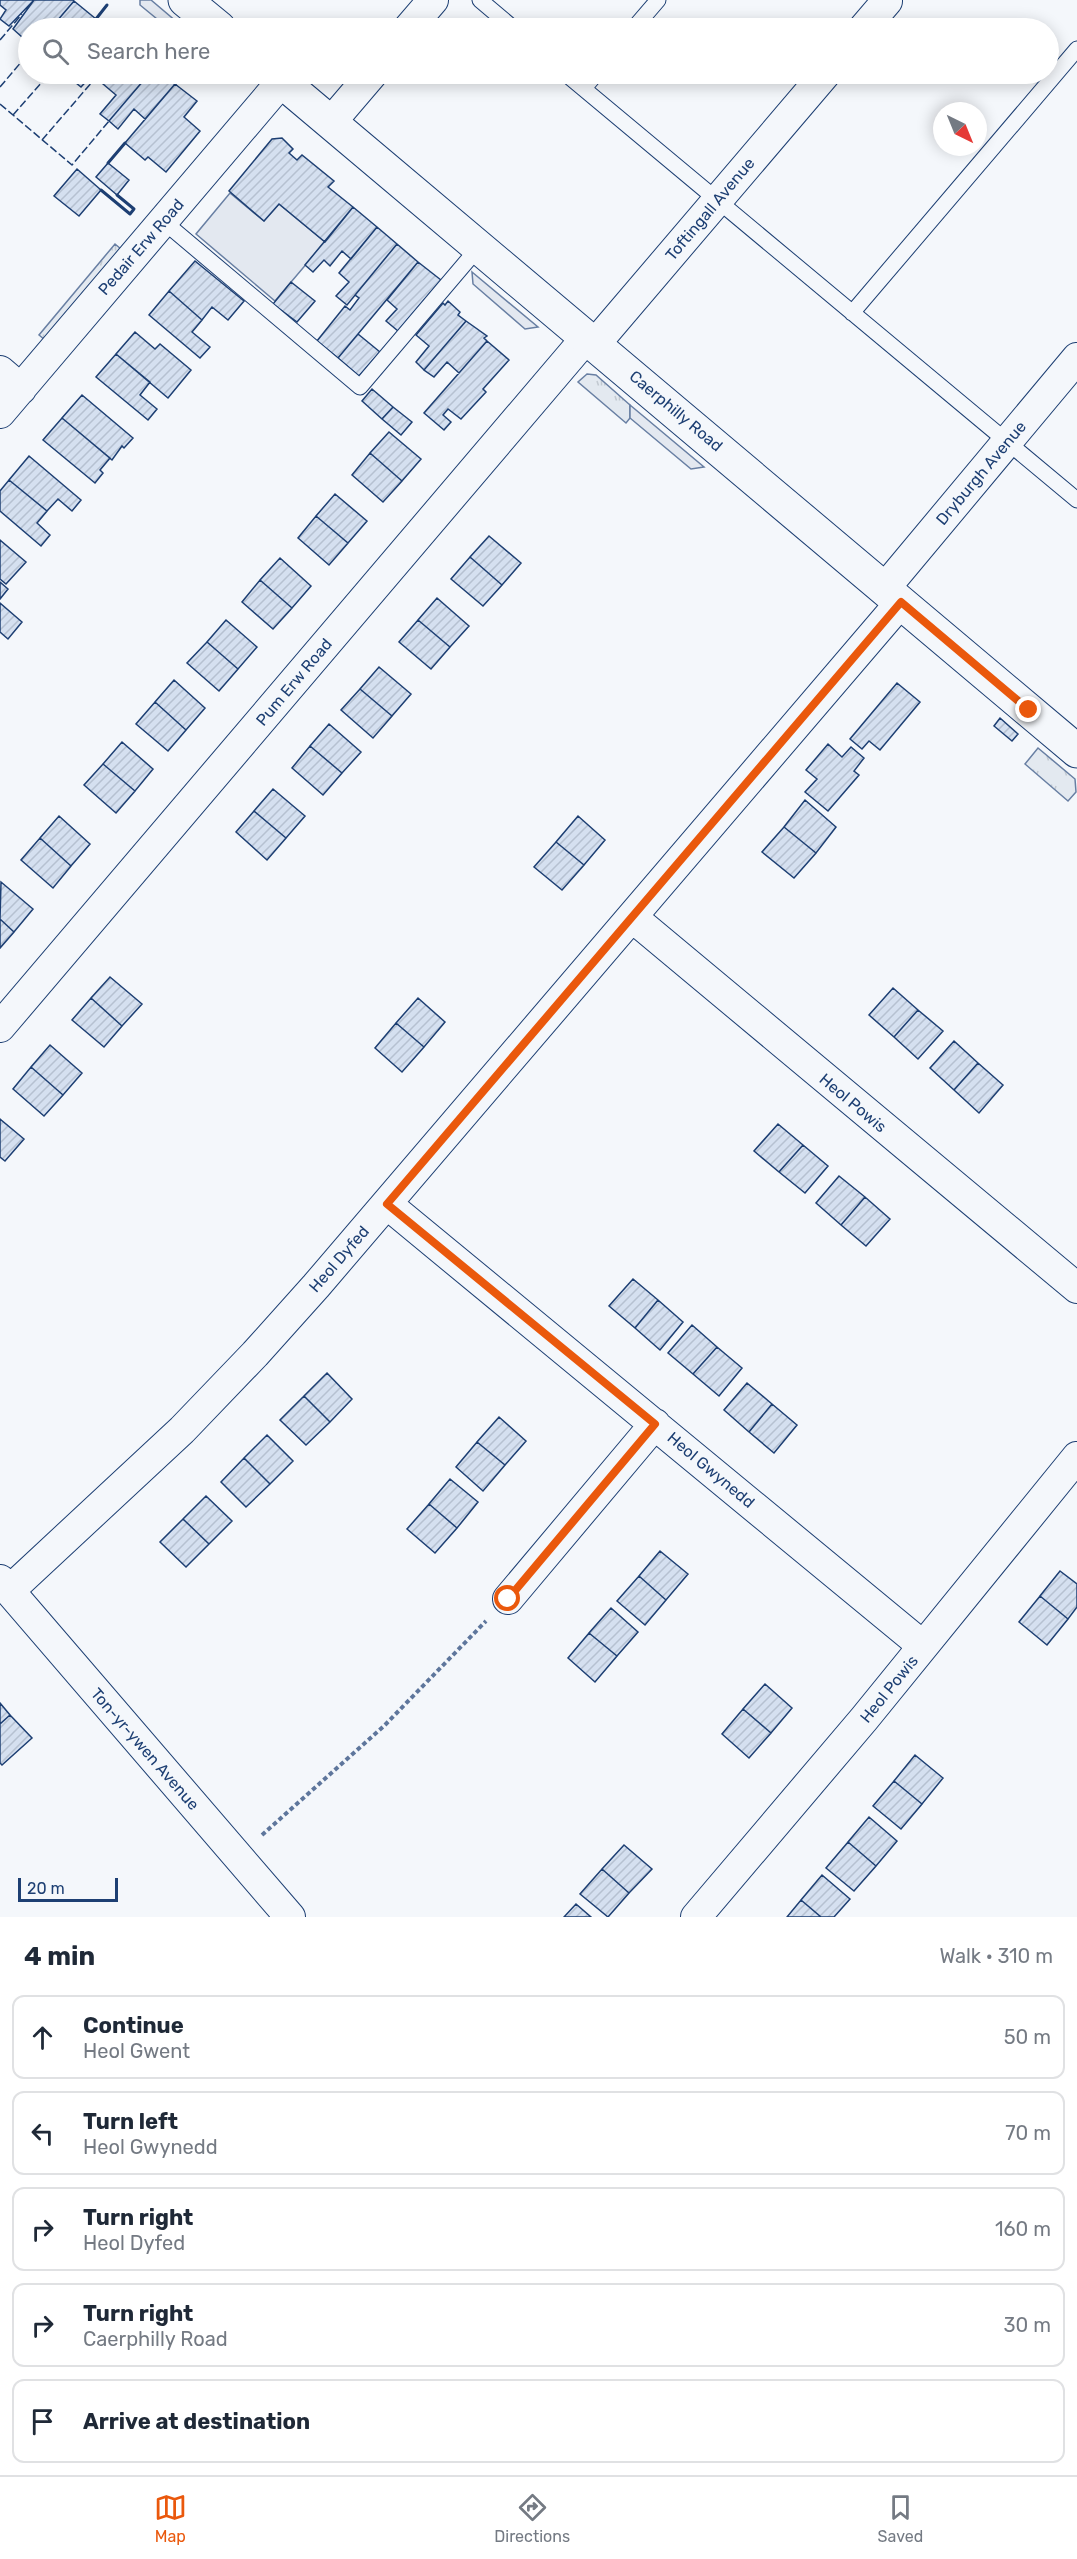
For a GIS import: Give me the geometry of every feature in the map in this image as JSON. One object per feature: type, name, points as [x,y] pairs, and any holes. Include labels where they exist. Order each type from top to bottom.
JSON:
[{"type":"main road","name":"Caerphilly Road","points":[[285,84],[1077,751]]},
{"type":"street","points":[[418,18],[433,0]]},
{"type":"street","points":[[872,18],[887,0]]},
{"type":"street","name":"Pedair Erw Road","points":[[0,413],[10,380],[164,221],[272,84]]},
{"type":"street","points":[[331,122],[363,84]]},
{"type":"street","name":"Toftingall Avenue","points":[[591,341],[718,200],[817,84]]},
{"type":"street","name":"Pum Erw Road","points":[[0,1028],[591,341]]},
{"type":"street","name":"Dryburgh Avenue","points":[[893,595],[1007,441],[1077,358]]},
{"type":"street","name":"Heol Dyfed","points":[[5,1586],[182,1430],[255,1354],[387,1204],[632,917],[893,595]]},
{"type":"street","name":"Heol Powis","points":[[632,917],[1077,1288]]},
{"type":"street","name":"Heol Gwynedd","points":[[387,1204],[923,1646]]},
{"type":"street","points":[[508,1599],[655,1424]]},
{"type":"street","name":"Heol Powis","points":[[696,1917],[760,1845],[1077,1457]]},
{"type":"street","name":"Ton-yr-ywen Avenue","points":[[5,1586],[290,1917]]},
{"type":"lane","points":[[480,0],[501,18]]},
{"type":"lane","points":[[643,18],[658,0]]},
{"type":"lane","points":[[1059,70],[1077,49]]},
{"type":"lane","points":[[579,84],[1077,500]]},
{"type":"lane","points":[[584,88],[587,84]]},
{"type":"lane","points":[[852,313],[1047,84]]},
{"type":"lane","points":[[164,221],[360,387],[479,247]]},
{"type":"path","points":[[238,1857],[384,1726],[508,1599]]},
{"type":"green space","points":[[115,244],[121,249],[45,340],[39,335]]},
{"type":"green space","points":[[587,374],[596,375],[630,405],[630,418],[626,423],[578,382]]},
{"type":"green space","points":[[1038,748],[1075,779],[1076,792],[1068,801],[1025,764]]},
{"type":"shaded area","points":[[140,0],[151,0],[172,18],[156,18],[140,5]]},
{"type":"shaded area","points":[[230,193],[264,221],[279,204],[325,242],[275,301],[196,234]]},
{"type":"shaded area","points":[[472,272],[538,327],[525,329],[473,284]]},
{"type":"shaded area","points":[[630,405],[704,467],[691,469],[630,418]]},
{"type":"building","points":[[0,0],[34,0],[9,26],[0,19],[6,10],[0,5]]},
{"type":"building","points":[[34,0],[74,1],[60,18],[21,18]]},
{"type":"building","points":[[74,1],[95,18],[60,18]]},
{"type":"building","points":[[18,22],[18,33],[13,29]]},
{"type":"building","points":[[103,84],[140,84],[109,121],[100,114],[116,95]]},
{"type":"building","points":[[140,84],[175,84],[145,119],[134,109],[118,129],[109,121]]},
{"type":"building","points":[[175,84],[197,101],[184,117],[200,131],[166,172],[148,157],[145,160],[125,143]]},
{"type":"building","points":[[282,138],[293,149],[289,153],[297,160],[302,155],[334,181],[328,187],[353,207],[325,242],[279,204],[264,221],[229,191],[272,139]]},
{"type":"building","points":[[108,163],[129,180],[117,195],[96,177]]},
{"type":"building","points":[[77,169],[101,190],[79,216],[54,196]]},
{"type":"building","points":[[353,207],[377,227],[351,259],[342,251],[330,266],[324,260],[313,272],[305,265]]},
{"type":"building","points":[[377,227],[397,244],[347,305],[336,296],[349,282],[339,273]]},
{"type":"building","points":[[397,244],[418,262],[338,358],[317,341],[345,306],[350,310],[359,298],[355,295]]},
{"type":"building","points":[[195,261],[244,301],[228,320],[212,307],[202,320],[169,291]]},
{"type":"building","points":[[418,262],[441,280],[398,331],[386,321],[397,309],[387,300]]},
{"type":"building","points":[[291,282],[315,301],[297,322],[273,304]]},
{"type":"building","points":[[169,291],[202,320],[192,332],[210,347],[200,358],[149,315]]},
{"type":"building","points":[[448,301],[460,312],[458,315],[466,321],[424,370],[416,362],[429,346],[416,335],[443,303],[445,305]]},
{"type":"building","points":[[466,321],[487,336],[484,338],[487,341],[459,373],[447,362],[434,377],[424,370]]},
{"type":"building","points":[[135,332],[155,349],[160,344],[191,370],[168,398],[116,354]]},
{"type":"building","points":[[358,334],[380,352],[359,376],[338,358]]},
{"type":"building","points":[[487,341],[509,360],[483,389],[486,392],[461,419],[448,409],[443,415],[451,422],[444,430],[424,413]]},
{"type":"building","points":[[116,354],[150,382],[140,395],[157,409],[148,420],[96,377]]},
{"type":"building","points":[[372,389],[393,407],[382,419],[362,401]]},
{"type":"building","points":[[82,395],[133,438],[124,448],[122,446],[112,460],[62,418]]},
{"type":"building","points":[[393,407],[412,422],[401,435],[382,419]]},
{"type":"building","points":[[62,418],[110,458],[100,470],[103,473],[95,483],[43,440]]},
{"type":"building","points":[[389,432],[421,459],[402,481],[370,453]]},
{"type":"building","points":[[370,453],[402,481],[383,502],[352,475]]},
{"type":"building","points":[[29,456],[81,500],[72,511],[58,499],[47,511],[9,480]]},
{"type":"building","points":[[9,480],[47,511],[37,523],[50,535],[41,546],[0,511],[0,491]]},
{"type":"building","points":[[335,494],[367,521],[348,543],[316,516]]},
{"type":"building","points":[[316,516],[348,543],[329,565],[298,538]]},
{"type":"building","points":[[489,536],[521,563],[502,585],[470,557]]},
{"type":"building","points":[[0,540],[26,562],[6,584],[0,579]]},
{"type":"building","points":[[470,557],[502,585],[483,606],[451,579]]},
{"type":"building","points":[[280,558],[311,586],[292,608],[260,580]]},
{"type":"building","points":[[260,580],[292,608],[273,629],[242,602]]},
{"type":"building","points":[[0,582],[8,589],[0,599]]},
{"type":"building","points":[[437,598],[469,626],[450,647],[418,620]]},
{"type":"building","points":[[0,603],[22,622],[8,639],[0,632]]},
{"type":"building","points":[[226,620],[257,647],[238,669],[207,642]]},
{"type":"building","points":[[418,620],[450,647],[431,669],[399,642]]},
{"type":"building","points":[[207,642],[238,669],[219,691],[187,663]]},
{"type":"building","points":[[379,667],[411,694],[392,716],[360,689]]},
{"type":"building","points":[[174,680],[205,708],[186,730],[155,702]]},
{"type":"building","points":[[897,683],[920,702],[880,750],[869,741],[862,749],[850,739]]},
{"type":"building","points":[[360,689],[392,716],[373,738],[341,710]]},
{"type":"building","points":[[155,702],[186,730],[168,751],[136,724]]},
{"type":"building","points":[[1000,718],[1018,734],[1012,741],[994,726]]},
{"type":"building","points":[[329,724],[361,752],[342,773],[310,746]]},
{"type":"building","points":[[122,742],[153,769],[135,791],[103,764]]},
{"type":"building","points":[[828,744],[842,757],[851,747],[864,758],[854,771],[859,775],[828,811],[805,792],[817,779],[806,770]]},
{"type":"building","points":[[310,746],[342,773],[323,795],[292,768]]},
{"type":"building","points":[[103,764],[135,791],[116,813],[84,785]]},
{"type":"building","points":[[273,789],[305,816],[286,838],[254,811]]},
{"type":"building","points":[[805,800],[836,827],[816,853],[784,827]]},
{"type":"building","points":[[254,811],[286,838],[267,860],[236,832]]},
{"type":"building","points":[[59,816],[90,844],[71,866],[40,838]]},
{"type":"building","points":[[578,816],[605,840],[584,865],[556,842]]},
{"type":"building","points":[[784,827],[816,853],[794,878],[762,852]]},
{"type":"building","points":[[40,838],[71,866],[53,888],[21,860]]},
{"type":"building","points":[[556,842],[584,865],[562,890],[534,867]]},
{"type":"building","points":[[1,882],[33,909],[14,932],[0,919]]},
{"type":"building","points":[[0,919],[14,932],[0,948]]},
{"type":"building","points":[[110,977],[142,1004],[122,1026],[91,998]]},
{"type":"building","points":[[893,988],[918,1010],[894,1037],[869,1015]]},
{"type":"building","points":[[91,998],[122,1026],[104,1047],[72,1020]]},
{"type":"building","points":[[418,998],[445,1022],[424,1047],[396,1023]]},
{"type":"building","points":[[918,1010],[943,1031],[918,1059],[894,1037]]},
{"type":"building","points":[[396,1023],[424,1047],[402,1072],[375,1048]]},
{"type":"building","points":[[954,1041],[978,1063],[954,1090],[930,1068]]},
{"type":"building","points":[[50,1045],[82,1073],[63,1095],[31,1067]]},
{"type":"building","points":[[978,1063],[1003,1085],[979,1113],[954,1090]]},
{"type":"building","points":[[31,1067],[63,1095],[44,1116],[13,1089]]},
{"type":"building","points":[[0,1119],[24,1139],[5,1161],[0,1157]]},
{"type":"building","points":[[778,1124],[803,1145],[779,1172],[754,1151]]},
{"type":"building","points":[[803,1145],[828,1166],[805,1193],[779,1172]]},
{"type":"building","points":[[839,1176],[865,1197],[841,1225],[816,1203]]},
{"type":"building","points":[[865,1197],[890,1219],[866,1246],[841,1225]]},
{"type":"building","points":[[633,1279],[658,1300],[635,1328],[609,1306]]},
{"type":"building","points":[[658,1300],[683,1322],[660,1350],[635,1328]]},
{"type":"building","points":[[692,1325],[717,1347],[693,1374],[668,1353]]},
{"type":"building","points":[[717,1347],[742,1368],[719,1396],[693,1374]]},
{"type":"building","points":[[327,1373],[352,1399],[330,1422],[304,1396]]},
{"type":"building","points":[[747,1383],[772,1404],[749,1432],[724,1410]]},
{"type":"building","points":[[304,1396],[330,1422],[306,1445],[280,1420]]},
{"type":"building","points":[[772,1404],[797,1425],[774,1453],[749,1432]]},
{"type":"building","points":[[499,1417],[526,1441],[505,1465],[477,1442]]},
{"type":"building","points":[[267,1435],[293,1461],[270,1484],[244,1458]]},
{"type":"building","points":[[477,1442],[505,1465],[483,1491],[456,1467]]},
{"type":"building","points":[[244,1458],[270,1484],[246,1507],[221,1482]]},
{"type":"building","points":[[450,1479],[478,1502],[457,1528],[429,1504]]},
{"type":"building","points":[[206,1496],[232,1521],[209,1544],[183,1519]]},
{"type":"building","points":[[429,1504],[457,1528],[435,1553],[407,1529]]},
{"type":"building","points":[[183,1519],[209,1544],[186,1567],[160,1542]]},
{"type":"building","points":[[660,1551],[688,1574],[666,1600],[639,1576]]},
{"type":"building","points":[[1060,1571],[1077,1584],[1077,1607],[1068,1619],[1040,1596]]},
{"type":"building","points":[[639,1576],[666,1600],[645,1625],[617,1601]]},
{"type":"building","points":[[1040,1596],[1068,1619],[1047,1645],[1019,1622]]},
{"type":"building","points":[[611,1608],[638,1632],[617,1656],[589,1633]]},
{"type":"building","points":[[589,1633],[617,1656],[595,1682],[568,1658]]},
{"type":"building","points":[[765,1684],[792,1708],[771,1733],[743,1709]]},
{"type":"building","points":[[0,1703],[10,1715],[0,1724]]},
{"type":"building","points":[[743,1709],[771,1733],[749,1758],[722,1734]]},
{"type":"building","points":[[10,1715],[32,1738],[2,1765],[0,1763],[0,1724]]},
{"type":"building","points":[[915,1755],[943,1778],[922,1804],[894,1781]]},
{"type":"building","points":[[894,1781],[922,1804],[901,1829],[873,1806]]},
{"type":"building","points":[[869,1817],[897,1841],[876,1866],[848,1842]]},
{"type":"building","points":[[848,1842],[876,1866],[854,1891],[826,1868]]},
{"type":"building","points":[[624,1845],[652,1869],[629,1893],[602,1869]]},
{"type":"building","points":[[602,1869],[629,1893],[608,1917],[580,1894]]},
{"type":"building","points":[[822,1875],[850,1899],[834,1917],[821,1917],[801,1900]]},
{"type":"building","points":[[801,1900],[821,1917],[787,1917]]},
{"type":"building","points":[[576,1904],[591,1917],[564,1917]]},
{"type":"fence","points":[[19,18],[22,14]]},
{"type":"fence","points":[[0,40],[18,19]]},
{"type":"fence","points":[[0,87],[18,66]]},
{"type":"fence","points":[[13,115],[40,84]]},
{"type":"fence","points":[[42,140],[90,84]]},
{"type":"fence","points":[[0,104],[72,165],[109,121]]},
{"type":"wall","points":[[97,18],[107,5]]},
{"type":"wall","points":[[108,163],[125,143]]},
{"type":"wall","points":[[101,190],[130,214],[134,209],[117,195]]},
{"type":"route","points":[[508,1599],[655,1424],[387,1204],[901,602],[1029,710]]}]
